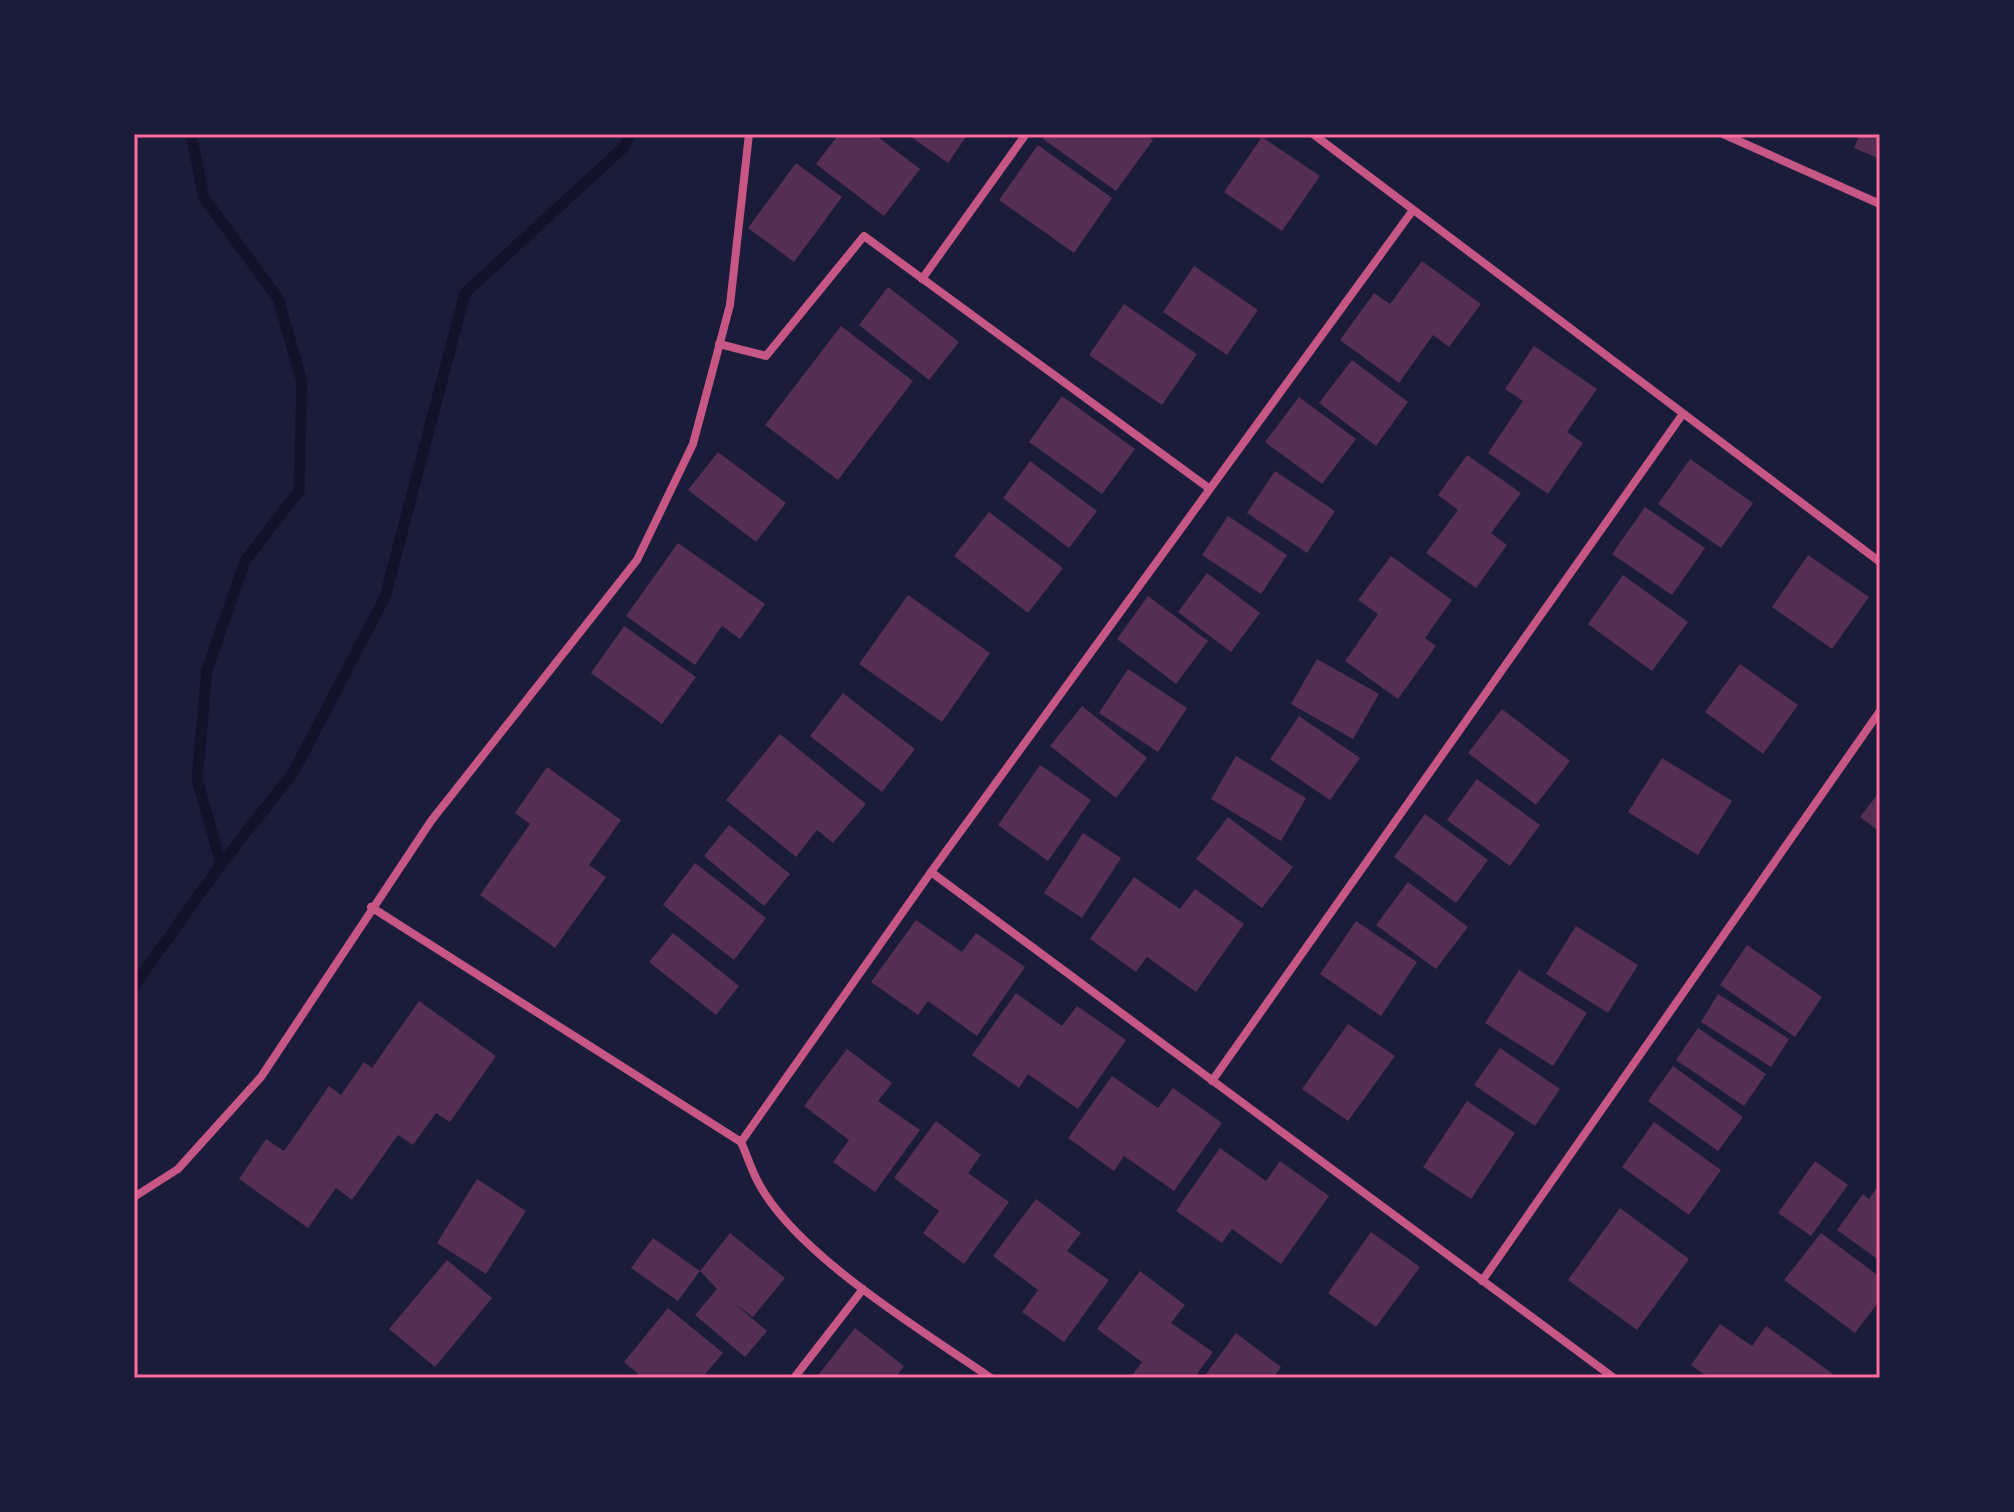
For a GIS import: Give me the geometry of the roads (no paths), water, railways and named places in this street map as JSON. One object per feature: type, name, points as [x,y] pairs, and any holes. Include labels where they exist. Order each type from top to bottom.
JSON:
[{"type":"street","points":[[134,1197],[178,1169],[261,1077],[371,907],[431,821],[637,560],[693,444],[730,305],[749,134]]},
{"type":"street","points":[[922,279],[1026,134]]},
{"type":"street","points":[[1313,134],[1880,562]]},
{"type":"street","points":[[1723,134],[1880,204]]},
{"type":"street","points":[[741,1142],[931,872],[1413,210]]},
{"type":"street","points":[[719,344],[766,356],[864,236],[1210,489]]},
{"type":"street","points":[[1212,1081],[1682,415]]},
{"type":"street","points":[[1482,1281],[1880,711]]},
{"type":"street","points":[[931,872],[1614,1378]]},
{"type":"street","points":[[371,907],[741,1142],[758,1183],[787,1222],[863,1289],[991,1378]]},
{"type":"street","points":[[794,1378],[863,1289]]},
{"type":"waterway","points":[[134,986],[221,864],[197,779],[207,670],[245,561],[299,491],[302,382],[278,298],[204,198],[191,134]]},
{"type":"waterway","points":[[221,864],[293,773],[385,597],[465,293],[624,147],[630,134]]}]
